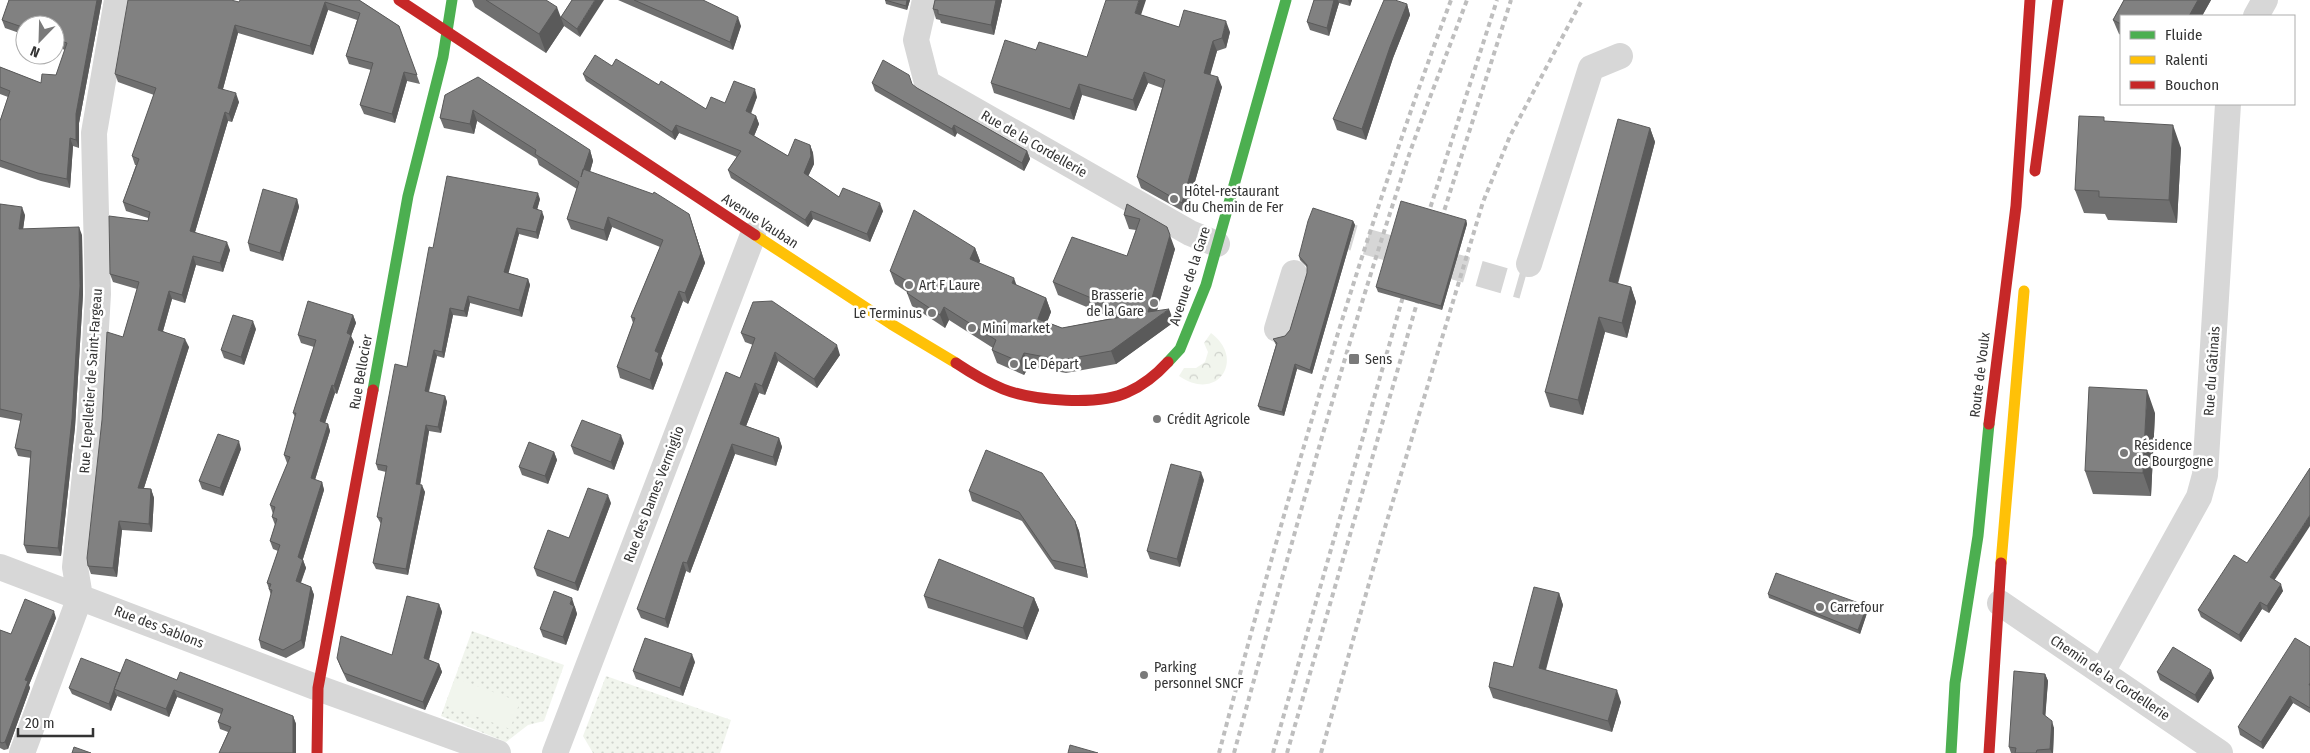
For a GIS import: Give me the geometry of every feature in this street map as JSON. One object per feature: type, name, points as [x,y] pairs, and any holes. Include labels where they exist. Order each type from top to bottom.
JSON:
[{"type":"main road","name":"Avenue Vauban","points":[[399,0],[891,324],[983,380],[1005,390],[1032,397],[1079,402],[1127,393]]},
{"type":"main road","name":"Rue Bellocier","points":[[317,753],[318,688],[408,196],[448,33],[452,0]]},
{"type":"main road","name":"Avenue de la Gare","points":[[1127,393],[1156,376],[1180,349],[1198,308],[1286,0]]},
{"type":"main road","name":"Route de Voulx","points":[[1951,753],[1955,683],[1978,536],[1991,404],[2016,206],[2030,0]]},
{"type":"main road","points":[[2034,178],[2058,0]]},
{"type":"main road","points":[[1989,753],[2025,276]]},
{"type":"street","name":"Rue Lepelletier de Saint-Fargeau","points":[[22,753],[80,597],[76,567],[90,428],[98,294],[94,133],[117,0]]},
{"type":"street","name":"Rue de la Cordellerie","points":[[925,0],[916,40],[927,84],[1190,233],[1217,244]]},
{"type":"street","points":[[2257,15],[2265,0]]},
{"type":"street","points":[[1529,264],[1591,68],[1620,56]]},
{"type":"street","name":"Rue du Gâtinais","points":[[2102,672],[2199,497],[2205,475],[2228,105]]},
{"type":"street","name":"Rue des Dames Vermiglio","points":[[555,753],[753,234]]},
{"type":"street","points":[[1277,329],[1294,273]]},
{"type":"street","name":"Rue des Sablons","points":[[0,567],[318,688]]},
{"type":"street","name":"Chemin de la Cordellerie","points":[[2000,603],[2220,753]]},
{"type":"street","points":[[318,688],[498,753]]},
{"type":"green space","points":[[1211,333],[1221,343],[1226,354],[1227,365],[1223,374],[1215,381],[1205,384],[1193,383],[1179,376],[1184,368],[1196,368],[1205,362],[1208,352],[1204,343]]},
{"type":"green space","points":[[472,631],[564,665],[544,721],[528,725],[506,742],[441,716]]},
{"type":"green space","points":[[606,676],[731,720],[720,753],[593,753],[583,736]]},
{"type":"green space","points":[[455,678],[520,702],[510,729],[445,705]]},
{"type":"building","points":[[9,0],[97,0],[76,114],[76,140],[70,138],[67,179],[38,173],[0,160],[0,121],[10,91],[0,87],[0,67],[41,83],[42,74],[56,75],[59,65],[65,65],[67,43],[65,42],[65,15],[15,15],[15,25],[2,20]]},
{"type":"building","points":[[128,0],[231,0],[239,2],[240,0],[359,0],[399,26],[417,75],[404,72],[392,114],[360,105],[373,63],[346,56],[360,13],[325,2],[310,46],[235,25],[218,88],[236,93],[229,114],[225,112],[190,231],[227,242],[220,263],[193,256],[182,295],[169,291],[158,330],[185,339],[138,488],[151,489],[149,524],[119,521],[113,568],[88,566],[87,558],[102,420],[107,332],[123,337],[139,282],[110,274],[109,216],[148,221],[150,212],[123,202],[139,159],[132,156],[156,88],[115,74]]},
{"type":"building","points":[[486,0],[546,0],[557,7],[539,34]]},
{"type":"building","points":[[572,0],[595,0],[577,29],[561,17]]},
{"type":"building","points":[[634,0],[703,0],[738,17],[730,42]]},
{"type":"building","points":[[885,0],[907,0],[906,6]]},
{"type":"building","points":[[935,0],[996,0],[991,25],[938,14],[938,10],[933,9]]},
{"type":"building","points":[[1106,0],[1139,0],[1135,13],[1179,27],[1184,10],[1226,21],[1222,38],[1213,41],[1204,73],[1218,77],[1182,203],[1137,177],[1165,80],[1144,72],[1133,100],[1079,84],[1070,109],[991,83],[1005,40],[1036,50],[1039,42],[1087,57]]},
{"type":"building","points":[[1314,0],[1334,0],[1327,28],[1307,22]]},
{"type":"building","points":[[1384,0],[1395,0],[1407,4],[1362,129],[1333,119]]},
{"type":"building","points":[[2124,0],[2198,0],[2190,15],[2120,15],[2120,24],[2113,20]]},
{"type":"building","points":[[595,55],[612,66],[616,59],[659,85],[661,81],[706,109],[711,97],[725,103],[734,81],[755,89],[746,111],[756,116],[749,133],[788,156],[795,139],[810,145],[811,156],[804,173],[839,197],[843,188],[880,203],[867,234],[811,211],[805,220],[728,170],[741,151],[676,125],[672,132],[583,74]]},
{"type":"building","points":[[883,60],[909,75],[912,84],[917,88],[1027,151],[1022,163],[954,125],[952,129],[872,83]]},
{"type":"building","points":[[478,77],[590,150],[584,169],[653,194],[654,192],[689,214],[701,253],[685,293],[679,291],[655,351],[659,353],[650,380],[617,367],[635,318],[631,317],[663,240],[608,217],[604,230],[567,219],[579,182],[535,154],[536,150],[473,110],[470,124],[440,118],[445,95]]},
{"type":"building","points":[[2079,116],[2104,117],[2104,121],[2173,125],[2169,200],[2099,197],[2099,191],[2075,190]]},
{"type":"building","points":[[1618,119],[1650,128],[1609,281],[1631,287],[1622,323],[1599,317],[1578,400],[1545,392]]},
{"type":"building","points":[[447,176],[538,193],[533,208],[542,211],[536,232],[517,228],[504,272],[528,279],[519,310],[468,296],[464,311],[450,308],[442,352],[434,350],[425,391],[445,396],[438,427],[426,425],[416,484],[422,485],[406,569],[373,563],[382,518],[377,517],[387,466],[376,464],[395,364],[407,367],[429,247],[433,248]]},
{"type":"building","points":[[263,189],[297,199],[280,253],[248,243]]},
{"type":"building","points":[[1401,201],[1466,220],[1441,306],[1376,287]]},
{"type":"building","points":[[0,204],[22,207],[19,229],[79,227],[80,286],[72,419],[58,548],[24,545],[31,451],[15,448],[22,414],[0,409]]},
{"type":"building","points":[[1127,204],[1167,227],[1170,235],[1148,312],[1169,309],[1111,351],[1062,360],[1024,353],[1020,362],[992,350],[996,340],[944,307],[940,315],[907,293],[912,284],[890,271],[914,210],[975,248],[970,259],[1014,278],[1012,283],[1046,298],[1038,319],[1062,328],[1132,315],[1053,282],[1072,237],[1127,256],[1140,219],[1124,215]]},
{"type":"building","points":[[1313,208],[1353,221],[1310,370],[1295,364],[1282,412],[1258,406],[1277,343],[1273,339],[1285,336],[1290,330],[1307,273],[1307,265],[1299,256]]},
{"type":"building","points":[[308,301],[353,315],[347,333],[351,335],[320,421],[328,424],[311,478],[322,482],[298,557],[303,560],[296,581],[311,587],[301,640],[283,650],[259,640],[272,590],[269,589],[271,584],[267,583],[280,545],[270,541],[277,519],[272,517],[275,507],[270,505],[290,457],[284,455],[296,413],[293,413],[316,340],[298,335]]},
{"type":"building","points":[[772,301],[837,345],[814,379],[775,352],[762,386],[755,383],[740,424],[779,438],[773,457],[732,444],[687,563],[683,562],[665,619],[637,609],[726,372],[740,378],[748,357],[755,338],[741,333],[753,302]]},
{"type":"building","points":[[233,315],[253,321],[241,357],[221,350]]},
{"type":"building","name":"Résidence de Bourgogne","points":[[2089,387],[2147,390],[2143,473],[2085,471]]},
{"type":"building","points":[[582,420],[621,435],[611,462],[571,446]]},
{"type":"building","points":[[218,434],[239,441],[220,488],[199,481]]},
{"type":"building","points":[[529,442],[554,452],[545,476],[519,467]]},
{"type":"building","points":[[986,450],[1042,473],[1075,521],[1085,568],[1052,560],[1019,512],[969,491]]},
{"type":"building","points":[[1171,464],[1201,472],[1177,559],[1147,551]]},
{"type":"building","points":[[2310,468],[2310,515],[2270,577],[2281,584],[2267,606],[2260,602],[2239,635],[2198,610],[2234,555],[2247,563]]},
{"type":"building","points":[[588,488],[608,495],[575,583],[534,568],[548,530],[569,538]]},
{"type":"building","points":[[939,559],[1034,598],[1023,628],[924,596]]},
{"type":"building","points":[[1776,573],[1867,606],[1858,630],[1768,594]]},
{"type":"building","points":[[1534,587],[1559,593],[1539,668],[1617,690],[1608,721],[1489,687],[1494,662],[1513,667]]},
{"type":"building","points":[[554,591],[572,598],[570,604],[574,606],[563,637],[540,629]]},
{"type":"building","points":[[407,596],[439,604],[424,658],[439,664],[423,702],[344,673],[337,658],[341,636],[392,655]]},
{"type":"building","points":[[25,599],[54,611],[25,680],[28,681],[5,742],[2,743],[0,742],[0,630],[11,634]]},
{"type":"building","points":[[645,638],[692,654],[680,688],[633,671]]},
{"type":"building","points":[[2295,638],[2310,647],[2310,708],[2290,696],[2261,742],[2238,727]]},
{"type":"building","points":[[2173,647],[2211,670],[2195,695],[2157,672]]},
{"type":"building","points":[[81,658],[120,673],[109,704],[69,688]]},
{"type":"building","points":[[126,659],[177,680],[180,672],[293,716],[293,753],[219,753],[231,727],[218,722],[223,709],[174,690],[166,709],[114,689]]},
{"type":"building","points":[[2014,671],[2045,674],[2043,714],[2052,721],[2050,749],[2037,750],[2036,753],[2015,753],[2016,748],[2009,747]]},
{"type":"building","points":[[1070,745],[1098,753],[1068,753]]},
{"type":"building","points":[[74,747],[91,753],[72,753]]},
{"type":"tunnel","points":[[1329,231],[1523,286]]},
{"type":"railway","points":[[1219,753],[1298,468],[1355,279],[1385,186],[1451,0]]},
{"type":"railway","points":[[1234,753],[1296,527],[1362,301],[1410,152],[1467,0]]},
{"type":"railway","points":[[1425,224],[1497,0]]},
{"type":"railway","points":[[1439,227],[1511,0]]},
{"type":"railway","points":[[1321,753],[1383,534],[1483,202],[1510,136],[1582,0]]},
{"type":"railway","points":[[1273,753],[1406,286]]},
{"type":"railway","points":[[1287,753],[1421,289]]},
{"type":"traffic: fast","points":[[373,390],[408,196],[443,57],[452,0]]},
{"type":"traffic: fast","points":[[1168,362],[1180,349],[1206,285],[1286,0]]},
{"type":"traffic: fast","points":[[1951,753],[1955,683],[1978,536],[1989,424]]},
{"type":"traffic: slow","points":[[755,235],[891,324],[956,363]]},
{"type":"traffic: slow","points":[[2001,563],[2024,291]]},
{"type":"traffic: jam","points":[[399,0],[755,235]]},
{"type":"traffic: jam","points":[[1989,424],[2016,206],[2030,0]]},
{"type":"traffic: jam","points":[[2035,171],[2058,0]]},
{"type":"traffic: jam","points":[[956,363],[973,374],[1003,389],[1016,393],[1048,399],[1084,400],[1100,399],[1128,392],[1150,379],[1168,362]]},
{"type":"traffic: jam","points":[[317,753],[318,688],[373,390]]},
{"type":"traffic: jam","points":[[1989,753],[2001,563]]},
{"type":"place","name":"Hôtel-restaurant du Chemin de Fer","points":[[1174,199]]},
{"type":"place","name":"Art F Laure","points":[[909,285]]},
{"type":"place","name":"Brasserie de la Gare","points":[[1154,303]]},
{"type":"place","name":"Le Terminus","points":[[932,313]]},
{"type":"place","name":"Mini market","points":[[972,328]]},
{"type":"place","name":"Sens","points":[[1354,359]]},
{"type":"place","name":"Le Départ","points":[[1014,364]]},
{"type":"place","name":"Crédit Agricole","points":[[1157,419]]},
{"type":"place","name":"Résidence de Bourgogne","points":[[2124,453]]},
{"type":"place","name":"Carrefour","points":[[1820,607]]},
{"type":"place","name":"Parking personnel SNCF","points":[[1144,675]]}]
